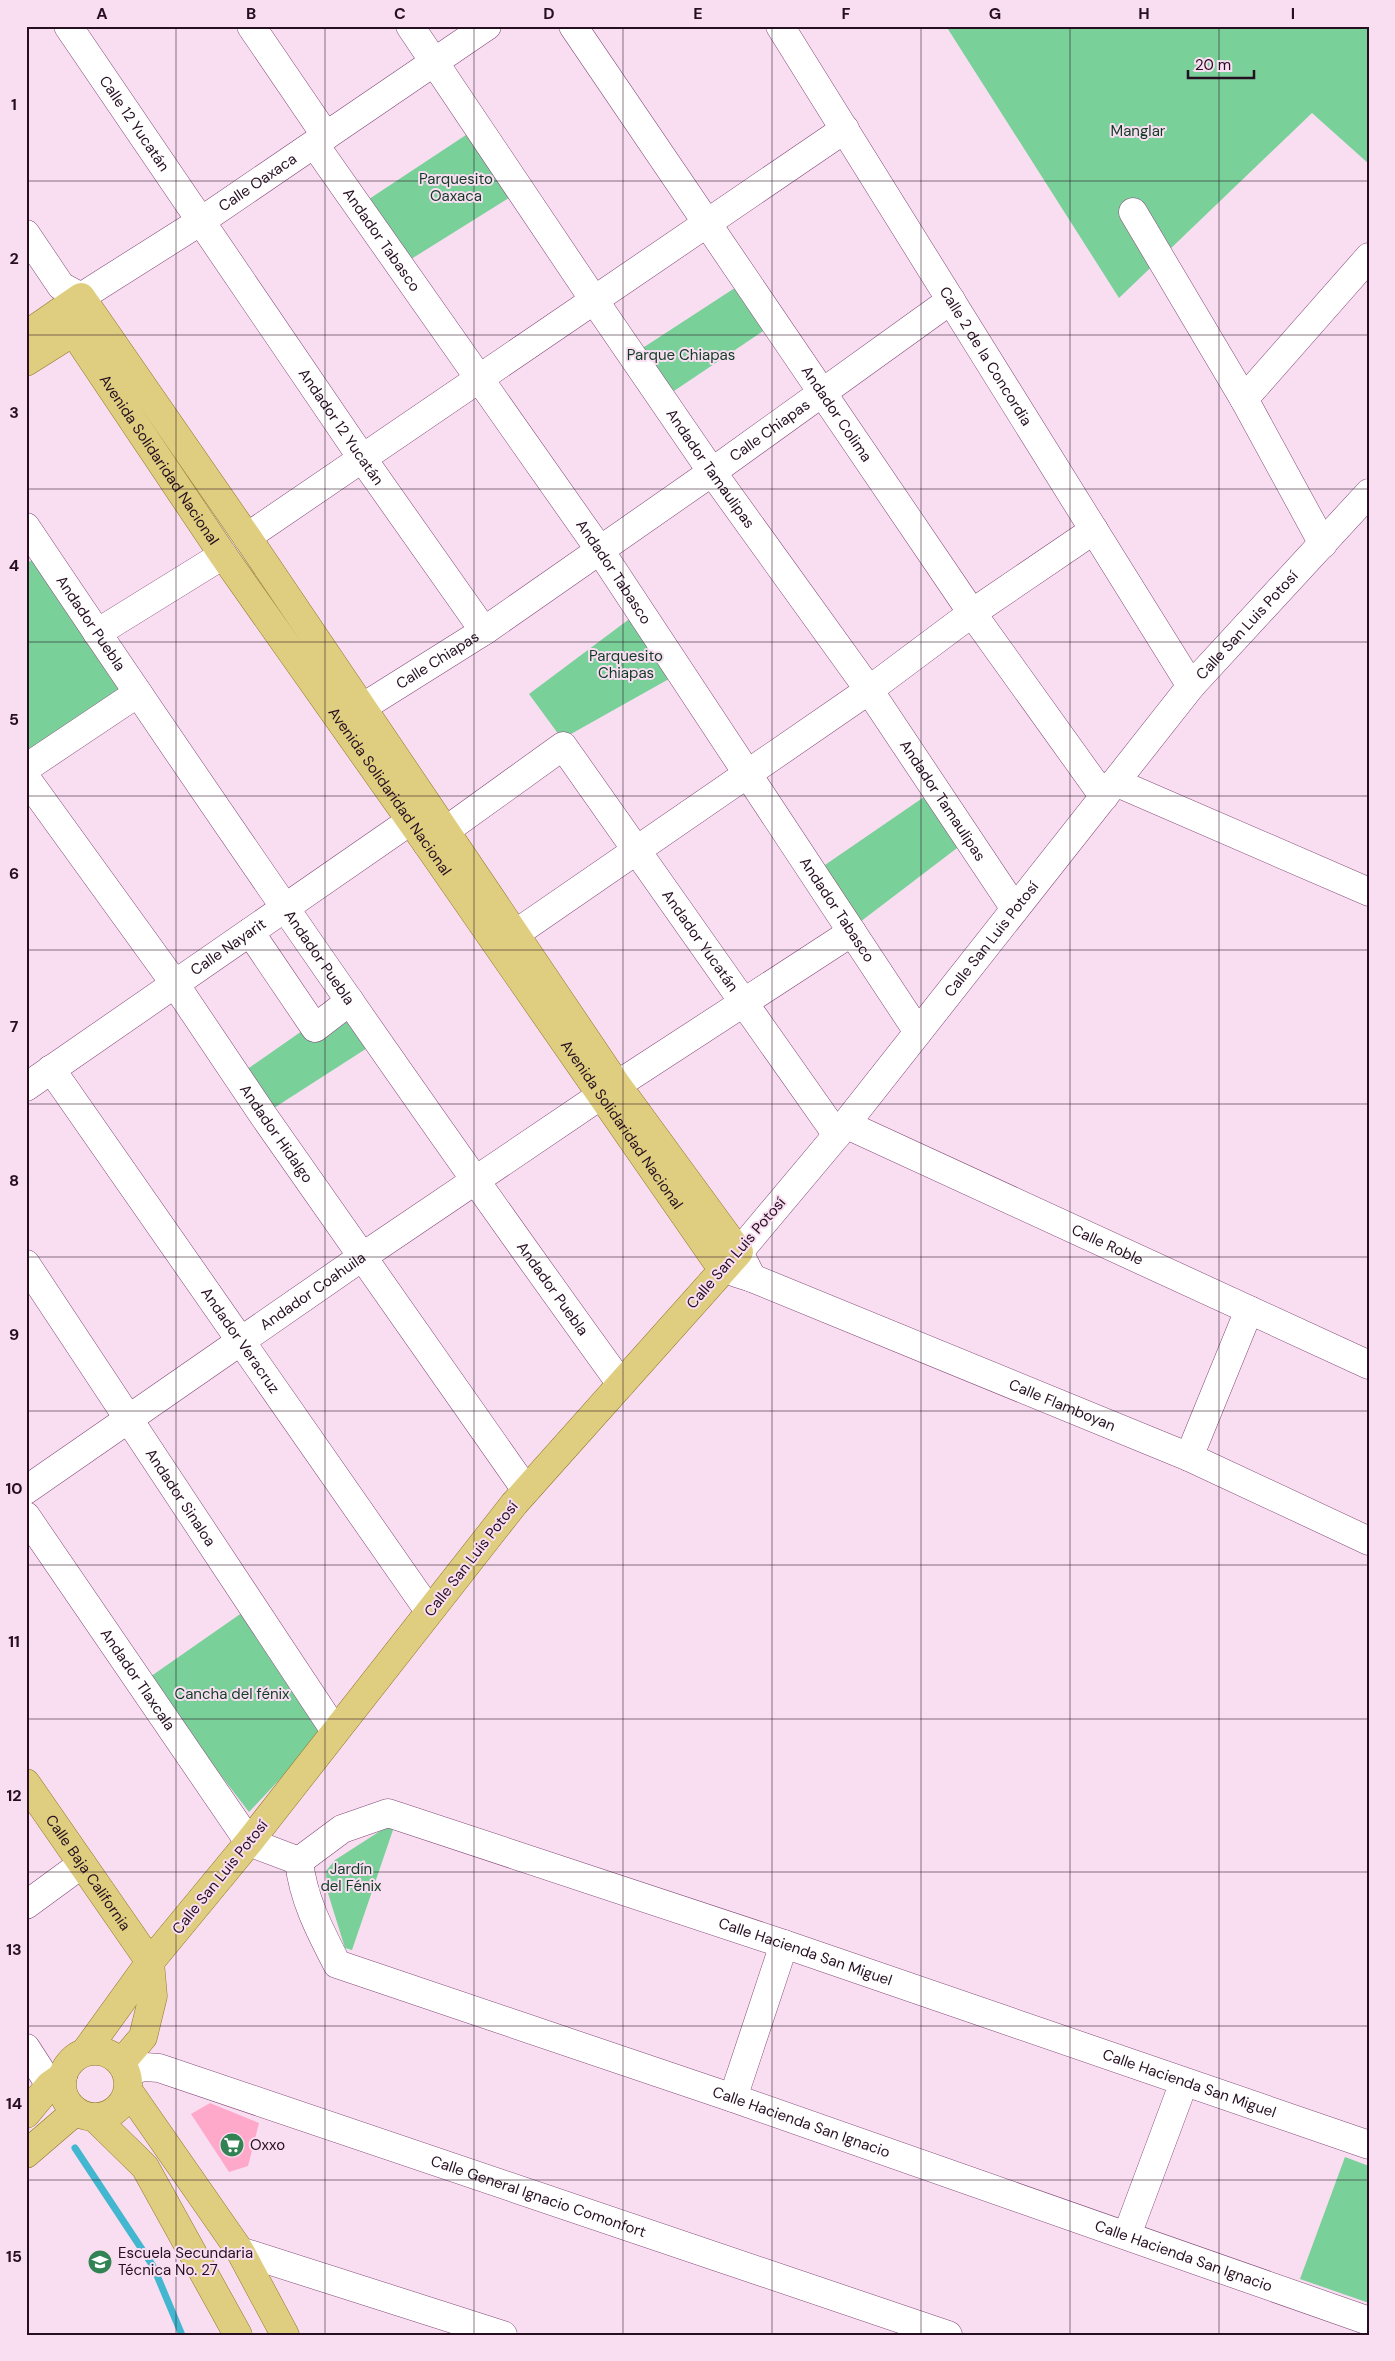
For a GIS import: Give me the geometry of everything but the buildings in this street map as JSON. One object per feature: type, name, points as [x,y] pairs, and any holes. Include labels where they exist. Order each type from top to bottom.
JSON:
[{"type":"main road","name":"Calle Oaxaca","points":[[26,335],[74,309]]},
{"type":"main road","name":"Calle Oaxaca","points":[[26,362],[74,309]]},
{"type":"main road","name":"Avenida Solidaridad Nacional","points":[[74,309],[247,537],[363,707],[420,814]]},
{"type":"main road","name":"Avenida Solidaridad Nacional","points":[[74,309],[223,555],[437,837],[515,934],[608,1090]]},
{"type":"main road","name":"Avenida Solidaridad Nacional","points":[[437,837],[608,1090],[730,1260]]},
{"type":"main road","name":"Calle San Luis Potosí","points":[[84,2052],[150,1962],[249,1842],[526,1490],[730,1260]]},
{"type":"main road","name":"Calle Baja California","points":[[26,1783],[150,1962]]},
{"type":"main road","points":[[26,2154],[85,2114],[110,2114],[122,2104],[125,2075],[143,2037],[153,1996],[150,1962]]},
{"type":"main road","points":[[26,2114],[56,2081],[70,2061],[84,2052],[98,2051],[111,2054],[240,2251],[285,2335]]},
{"type":"main road","points":[[56,2081],[62,2089],[66,2102],[85,2114],[145,2167],[238,2335]]},
{"type":"street","name":"Calle 12 Yucatán","points":[[68,26],[201,221]]},
{"type":"street","name":"Andador Tabasco","points":[[251,26],[320,140],[478,379],[599,549],[918,1032]]},
{"type":"street","name":"Andador Tamaulipas","points":[[410,26],[433,63],[712,472],[869,690],[1015,909]]},
{"type":"street","name":"Calle Oaxaca","points":[[74,309],[487,26]]},
{"type":"street","name":"Andador Colima","points":[[573,26],[972,613],[1110,789]]},
{"type":"street","name":"Calle 2 de la Concordia","points":[[780,26],[1191,686]]},
{"type":"street","points":[[247,537],[707,222],[845,130]]},
{"type":"street","points":[[1133,212],[1244,399],[1323,544]]},
{"type":"street","name":"Andador 12 Yucatán","points":[[201,221],[362,458],[484,631]]},
{"type":"street","points":[[26,234],[74,309]]},
{"type":"street","points":[[1244,399],[1369,257]]},
{"type":"street","name":"Calle Chiapas","points":[[363,707],[484,631],[712,472],[951,300]]},
{"type":"street","name":"Calle San Luis Potosí","points":[[730,1260],[841,1130],[1191,686],[1369,493]]},
{"type":"street","name":"Andador Puebla","points":[[26,526],[284,908],[474,1181],[621,1384]]},
{"type":"street","points":[[515,934],[869,690],[972,613],[1094,530]]},
{"type":"street","points":[[97,633],[223,555]]},
{"type":"street","points":[[26,768],[138,693]]},
{"type":"street","name":"Andador Yucatán","points":[[437,837],[563,746],[744,1004],[841,1130]]},
{"type":"street","name":"Andador Hidalgo","points":[[26,778],[175,984],[362,1257],[526,1490]]},
{"type":"street","points":[[1110,789],[1369,892]]},
{"type":"street","name":"Calle Nayarit","points":[[26,1087],[420,814]]},
{"type":"street","points":[[250,932],[314,1028],[350,1001]]},
{"type":"street","name":"Andador Coahuila","points":[[26,1490],[362,1257],[608,1090],[744,1004],[852,932]]},
{"type":"street","name":"Andador Veracruz","points":[[51,1069],[429,1612]]},
{"type":"street","name":"Calle Roble","points":[[841,1130],[1369,1365]]},
{"type":"street","name":"Calle Flamboyan","points":[[730,1260],[752,1278],[1189,1457],[1369,1540]]},
{"type":"street","name":"Andador Sinaloa","points":[[26,1264],[335,1731]]},
{"type":"street","points":[[1189,1457],[1249,1310]]},
{"type":"street","name":"Andador Tlaxcala","points":[[26,1516],[249,1842]]},
{"type":"street","name":"Calle Hacienda San Miguel","points":[[299,1862],[342,1829],[388,1813],[784,1944],[1369,2145]]},
{"type":"street","points":[[249,1842],[299,1862]]},
{"type":"street","name":"Calle Hacienda San Ignacio","points":[[299,1862],[301,1882],[312,1916],[336,1964],[732,2098],[1369,2321]]},
{"type":"street","points":[[26,1905],[82,1864]]},
{"type":"street","points":[[732,2098],[784,1944]]},
{"type":"street","points":[[26,2048],[56,2081]]},
{"type":"street","name":"Calle General Ignacio Comonfort","points":[[125,2075],[145,2067],[159,2068],[884,2325],[948,2335]]},
{"type":"street","points":[[1127,2235],[1184,2082]]},
{"type":"street","points":[[240,2251],[502,2335]]},
{"type":"green space","name":"Manglar","points":[[946,26],[1369,26],[1369,164],[1312,113],[1119,298]]},
{"type":"green space","name":"Parquesito Oaxaca","points":[[475,129],[520,191],[400,266],[360,205]]},
{"type":"green space","name":"Parque Chiapas","points":[[744,282],[772,325],[668,395],[638,351]]},
{"type":"green space","points":[[43,552],[138,693],[26,768],[26,564]]},
{"type":"green space","name":"Parquesito Chiapas","points":[[636,614],[676,675],[562,739],[529,694]]},
{"type":"green space","points":[[924,797],[961,845],[860,922],[822,867]]},
{"type":"green space","points":[[345,1001],[375,1043],[263,1115],[236,1077]]},
{"type":"green space","name":"Cancha del fénix","points":[[246,1610],[326,1730],[249,1812],[147,1679]]},
{"type":"green space","name":"Jardín del Fénix","points":[[388,1826],[394,1827],[352,1950],[345,1948],[327,1890],[326,1871],[335,1860]]},
{"type":"green space","points":[[1345,2157],[1369,2166],[1369,2303],[1300,2279]]},
{"type":"waterway","points":[[75,2148],[153,2266],[182,2335]]},
{"type":"place","name":"Oxxo","points":[[232,2145]]},
{"type":"place","name":"Escuela Secundaria Técnica No. 27","points":[[100,2262]]}]
